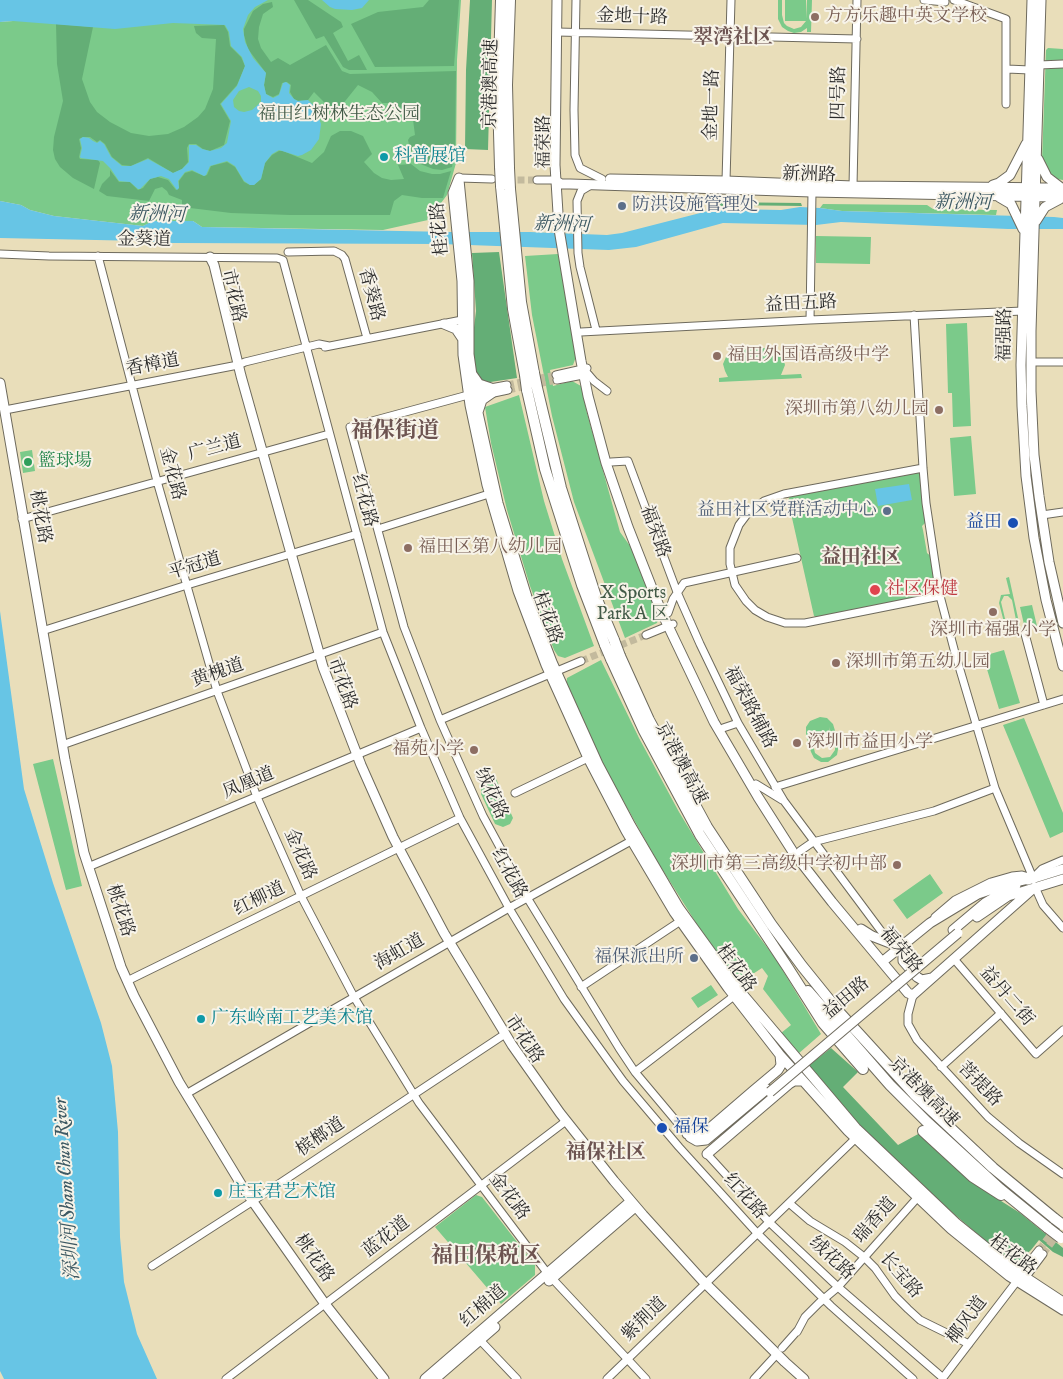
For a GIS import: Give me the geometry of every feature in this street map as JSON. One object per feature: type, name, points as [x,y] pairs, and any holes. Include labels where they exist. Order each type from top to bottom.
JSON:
[{"type":"highway","name":"京港澳高速","points":[[501,0],[498,98],[504,167]]},
{"type":"highway","name":"京港澳高速","points":[[504,167],[510,0]]},
{"type":"highway","points":[[504,167],[512,262],[527,338],[529,374],[532,389],[609,643],[616,658]]},
{"type":"highway","name":"京港澳高速","points":[[616,658],[707,826],[737,874],[788,948],[840,1013],[933,1114],[994,1168],[1060,1219]]},
{"type":"highway","name":"京港澳高速","points":[[616,658],[644,731],[700,835],[788,968],[890,1085],[966,1158],[1028,1212],[1062,1238]]},
{"type":"highway","points":[[788,968],[823,1024],[864,1069]]},
{"type":"highway","points":[[923,1131],[973,1177],[1028,1212]]},
{"type":"main road","name":"福荣路","points":[[557,0],[560,32]]},
{"type":"main road","name":"福荣路","points":[[563,0],[560,32],[559,181],[562,228],[586,372],[609,471],[646,575],[714,722],[739,767],[776,826],[832,902],[912,990],[913,995]]},
{"type":"main road","name":"福强路","points":[[1032,0],[1028,138],[1034,226],[1028,239],[1033,434],[1049,562],[1063,623]]},
{"type":"main road","name":"福强路","points":[[1031,170],[1036,152],[1041,0]]},
{"type":"main road","points":[[983,191],[1010,175],[1028,138]]},
{"type":"main road","points":[[1036,152],[1047,177],[1063,188]]},
{"type":"main road","name":"桂花路","points":[[459,178],[458,211],[464,264],[469,281],[462,340],[492,493],[518,591],[588,758],[631,841],[734,996],[803,1081],[918,1197],[952,1228],[1063,1310]]},
{"type":"main road","name":"新洲路","points":[[559,181],[602,179],[726,181],[1031,192],[1063,188]]},
{"type":"main road","name":"新洲路","points":[[559,181],[591,185],[812,192],[983,191]]},
{"type":"main road","points":[[983,191],[1012,204],[1028,239]]},
{"type":"main road","name":"新洲路","points":[[1031,192],[1063,198]]},
{"type":"main road","points":[[1034,211],[1063,198]]},
{"type":"main road","name":"福强路","points":[[1034,211],[1028,239],[1023,311],[1022,406],[1030,507],[1040,569],[1063,666]]},
{"type":"main road","name":"福荣路","points":[[565,255],[581,332],[586,372],[611,462],[668,613],[670,625],[723,728],[756,784],[800,851],[884,960]]},
{"type":"main road","name":"市花路","points":[[210,257],[208,265],[316,656],[354,756],[397,849],[447,944],[503,1036],[564,1122],[631,1206],[703,1285],[804,1379]]},
{"type":"main road","name":"桂花路","points":[[465,320],[472,373],[472,394],[478,412],[492,493]]},
{"type":"main road","points":[[444,324],[456,329],[462,340]]},
{"type":"main road","points":[[472,373],[480,384],[492,391],[482,400],[478,412]]},
{"type":"main road","name":"桃花路","points":[[0,383],[62,745],[88,867],[127,981],[186,1094],[253,1201],[325,1304],[384,1379]]},
{"type":"main road","name":"桂花路","points":[[553,673],[598,764],[683,919],[748,1002],[858,1136],[1021,1278],[1063,1302]]},
{"type":"main road","name":"益田路","points":[[687,1134],[692,1140],[706,1140],[768,1091],[956,931],[1008,896],[1063,869]]},
{"type":"main road","name":"益田路","points":[[884,960],[930,923],[978,894],[1010,883],[1034,883],[1063,879]]},
{"type":"main road","name":"益田路","points":[[913,995],[1034,883]]},
{"type":"main road","points":[[861,929],[872,936],[890,943],[901,944],[906,942]]},
{"type":"main road","points":[[906,942],[903,948],[904,961],[917,977],[922,980],[933,978]]},
{"type":"main road","points":[[687,1134],[693,1136],[703,1134],[778,1070],[780,1055]]},
{"type":"main road","points":[[778,1070],[782,1071],[789,1078],[789,1084]]},
{"type":"main road","points":[[706,1154],[789,1084],[794,1081],[803,1081]]},
{"type":"main road","name":"益田路","points":[[706,1154],[708,1146],[768,1091]]},
{"type":"main road","name":"红棉道","points":[[426,1379],[478,1338],[631,1206]]},
{"type":"main road","name":"红棉道","points":[[435,1379],[478,1338]]},
{"type":"main road","name":"市花路","points":[[777,1353],[797,1379]]},
{"type":"street","points":[[576,0],[575,156],[580,168],[602,179]]},
{"type":"street","name":"金地一路","points":[[726,181],[731,0]]},
{"type":"street","name":"四号路","points":[[853,186],[857,0]]},
{"type":"street","points":[[924,0],[944,2]]},
{"type":"street","points":[[954,0],[1006,19],[1006,104]]},
{"type":"street","name":"金地十路","points":[[560,32],[730,37],[856,38]]},
{"type":"street","points":[[1039,65],[1063,64]]},
{"type":"street","points":[[1007,69],[1030,70]]},
{"type":"street","points":[[459,178],[492,180]]},
{"type":"street","name":"新洲路","points":[[537,180],[559,181]]},
{"type":"street","points":[[591,185],[582,191],[578,197],[578,253],[596,330]]},
{"type":"street","points":[[810,320],[812,192]]},
{"type":"street","name":"香葵路","points":[[288,252],[334,251],[345,258],[367,338]]},
{"type":"street","name":"金葵道","points":[[0,254],[277,258],[283,260],[285,264]]},
{"type":"street","name":"金花路","points":[[98,256],[131,386],[217,691],[257,796],[301,896],[354,997],[414,1095],[550,1276],[646,1379]]},
{"type":"street","name":"红花路","points":[[285,264],[383,632],[421,728],[460,818],[509,908],[564,999],[623,1081],[679,1147],[757,1233],[831,1306],[913,1379]]},
{"type":"street","name":"益田五路","points":[[581,332],[1023,311]]},
{"type":"street","points":[[914,315],[926,503],[940,596],[954,653],[995,788],[1043,905],[1063,928]]},
{"type":"street","name":"香樟道","points":[[5,410],[235,365],[306,348],[311,350],[465,320]]},
{"type":"street","points":[[1031,362],[1063,362]]},
{"type":"street","points":[[556,377],[586,372],[594,381],[607,390]]},
{"type":"street","points":[[472,394],[508,387]]},
{"type":"street","name":"绒花路","points":[[472,394],[350,427],[404,627],[440,720],[483,816],[528,899],[618,1048],[635,1072],[687,1134]]},
{"type":"street","name":"广兰道","points":[[22,519],[329,434]]},
{"type":"street","name":"福荣路辅路","points":[[611,462],[628,461],[677,592],[738,724],[784,802],[890,943]]},
{"type":"street","points":[[923,468],[784,494],[764,501],[748,514],[735,533],[730,548],[731,572],[738,590],[750,606],[767,617],[785,623],[805,622],[940,596]]},
{"type":"street","points":[[378,529],[492,493]]},
{"type":"street","points":[[1042,515],[1063,512]]},
{"type":"street","name":"平冠道","points":[[42,631],[357,534]]},
{"type":"street","points":[[668,613],[677,592],[684,582],[797,558]]},
{"type":"street","points":[[646,635],[670,625]]},
{"type":"street","name":"黄槐道","points":[[62,745],[383,632]]},
{"type":"street","points":[[1025,634],[1044,705]]},
{"type":"street","points":[[440,720],[581,661]]},
{"type":"street","points":[[775,787],[1063,699]]},
{"type":"street","points":[[723,728],[738,724]]},
{"type":"street","name":"凤凰道","points":[[88,867],[421,728]]},
{"type":"street","points":[[515,793],[588,758]]},
{"type":"street","points":[[756,784],[784,802]]},
{"type":"street","points":[[800,851],[813,842],[934,811],[995,788]]},
{"type":"street","name":"红柳道","points":[[127,981],[460,818]]},
{"type":"street","name":"海虹道","points":[[186,1094],[509,908],[631,841]]},
{"type":"street","points":[[1034,883],[1042,869],[1063,860]]},
{"type":"street","points":[[581,987],[683,919]]},
{"type":"street","name":"益丹二街","points":[[954,959],[1036,1054],[1063,1030]]},
{"type":"street","name":"菩提路","points":[[913,995],[908,1014],[908,1024],[917,1040],[988,1117],[1019,1143],[1063,1174]]},
{"type":"street","points":[[635,1072],[734,996]]},
{"type":"street","points":[[941,1067],[1001,1013]]},
{"type":"street","name":"槟榔道","points":[[152,1266],[503,1036]]},
{"type":"street","name":"蓝花道","points":[[226,1379],[564,1122]]},
{"type":"street","points":[[769,1222],[858,1136]]},
{"type":"street","name":"绒花路","points":[[706,1154],[769,1222],[838,1287],[943,1378]]},
{"type":"street","name":"瑞香道","points":[[797,1332],[805,1318],[838,1287],[918,1197]]},
{"type":"street","name":"长宝路","points":[[789,1203],[810,1221],[845,1242],[864,1257],[908,1310],[920,1320],[969,1344]]},
{"type":"street","name":"紫荆道","points":[[607,1379],[769,1222]]},
{"type":"street","name":"椰风道","points":[[943,1378],[1041,1252]]},
{"type":"street","name":"瑞香道","points":[[754,1379],[822,1306],[831,1306]]},
{"type":"street","points":[[478,1338],[517,1379]]},
{"type":"green space","name":"福田红树林生态公园","points":[[10,0],[461,0],[457,60],[456,163],[447,195],[438,207],[427,214],[428,220],[383,230],[202,227],[193,221],[154,221],[143,226],[54,216],[30,210],[21,205],[0,201],[0,22],[13,21]]},
{"type":"green space","points":[[294,0],[308,0],[341,22],[343,27],[333,33],[348,61],[359,55],[367,70],[349,70],[343,67],[324,36],[316,39]]},
{"type":"green space","points":[[429,0],[459,0],[454,66],[375,67],[351,24],[378,12],[423,7]]},
{"type":"green space","points":[[470,0],[492,0],[488,150],[465,149],[466,70]]},
{"type":"green space","points":[[778,0],[782,0],[784,23],[794,29],[801,27],[806,21],[785,21],[785,0],[806,0],[807,19],[807,0],[812,0],[811,32],[807,32],[807,28],[801,32],[794,33],[782,27],[778,19]]},
{"type":"green space","points":[[272,2],[273,7],[263,14],[258,39],[261,48],[271,62],[278,58],[290,65],[326,45],[342,71],[350,74],[456,71],[455,149],[452,167],[442,170],[433,169],[418,163],[410,149],[408,140],[415,135],[412,112],[389,103],[382,103],[372,92],[358,85],[342,105],[331,113],[314,92],[308,100],[298,101],[294,99],[290,92],[291,85],[287,82],[282,83],[279,94],[273,97],[266,94],[264,85],[266,73],[248,49],[244,29],[253,11],[263,4]]},
{"type":"green space","points":[[56,24],[93,27],[82,79],[90,102],[97,112],[110,122],[131,133],[149,136],[168,134],[184,127],[198,117],[205,109],[213,89],[216,39],[202,38],[196,33],[194,26],[224,25],[228,32],[230,46],[241,57],[245,66],[237,85],[220,104],[230,121],[224,145],[210,151],[196,144],[189,144],[187,148],[188,162],[182,169],[173,173],[148,158],[131,166],[122,165],[112,157],[105,144],[100,140],[97,142],[90,137],[83,137],[79,139],[81,148],[80,159],[98,160],[100,163],[94,189],[73,178],[60,167],[55,159],[53,150],[54,137],[63,101],[57,64]]},
{"type":"green space","points":[[1048,48],[1063,49],[1063,180],[1057,179],[1050,174],[1042,161],[1046,50]]},
{"type":"green space","points":[[340,131],[351,131],[363,136],[372,154],[364,162],[374,173],[382,178],[391,180],[404,179],[398,165],[411,164],[420,171],[432,174],[451,171],[443,198],[422,198],[402,195],[394,201],[390,215],[290,215],[231,213],[182,207],[182,200],[169,195],[162,187],[155,189],[149,201],[107,196],[99,191],[102,184],[110,176],[110,170],[119,182],[130,182],[138,190],[143,188],[150,179],[158,177],[168,180],[176,190],[179,188],[179,181],[185,173],[192,171],[204,176],[207,175],[211,166],[227,162],[235,167],[244,182],[254,185],[261,179],[265,163],[272,155],[283,151],[312,163],[324,152],[331,136]]},
{"type":"green space","points":[[712,202],[801,203],[802,206],[729,205],[712,207]]},
{"type":"green space","points":[[823,204],[927,205],[933,209],[997,210],[996,215],[842,211],[820,208]]},
{"type":"green space","points":[[816,236],[871,237],[870,264],[816,263]]},
{"type":"green space","points":[[499,252],[517,378],[484,383],[476,373],[472,344],[476,311],[472,253]]},
{"type":"green space","name":"X Sports Park A 区","points":[[558,254],[577,354],[573,365],[550,370],[553,386],[572,381],[581,386],[620,532],[633,550],[659,617],[657,623],[625,638],[574,502],[552,416],[532,315],[525,256]]},
{"type":"green space","points":[[967,323],[971,426],[953,427],[952,393],[948,393],[946,324]]},
{"type":"green space","points":[[768,348],[779,351],[783,357],[785,365],[781,375],[801,374],[802,378],[719,382],[719,378],[728,377],[723,364],[731,351]]},
{"type":"green space","points":[[519,395],[544,501],[562,559],[594,646],[565,658],[558,656],[554,650],[530,586],[507,510],[491,443],[485,407]]},
{"type":"green space","points":[[971,436],[976,494],[954,496],[950,438]]},
{"type":"green space","name":"籃球場","points":[[32,450],[35,471],[23,473],[20,452]]},
{"type":"green space","points":[[916,471],[922,475],[927,521],[922,526],[927,553],[933,558],[937,593],[820,619],[814,616],[788,500],[791,495]]},
{"type":"green space","points":[[1009,577],[1020,627],[1018,632],[1013,634],[1006,630],[999,603],[1001,595],[1010,594],[1006,578]],"holes":[[[1004,596],[1008,596],[1012,600],[1017,625],[1014,631],[1009,630],[1007,627],[1001,602]]]},
{"type":"green space","points":[[1032,605],[1037,626],[1025,629],[1020,607]]},
{"type":"green space","points":[[1004,650],[1020,703],[999,709],[983,656]]},
{"type":"green space","points":[[601,660],[639,738],[679,812],[738,909],[776,959],[821,1034],[798,1054],[781,1033],[791,1025],[763,989],[768,976],[762,968],[739,983],[705,937],[657,861],[596,752],[566,686],[567,678]]},
{"type":"green space","points":[[820,717],[827,718],[833,724],[839,744],[837,755],[828,762],[821,762],[814,758],[811,752],[806,735],[806,727],[810,721]],"holes":[[[829,727],[835,750],[830,757],[822,758],[815,753],[810,732],[813,741],[831,736]]]},
{"type":"green space","points":[[1024,718],[1063,813],[1063,832],[1050,838],[1003,725]]},
{"type":"green space","points":[[53,759],[82,886],[66,890],[33,764]]},
{"type":"green space","points":[[494,774],[513,818],[510,824],[503,827],[495,824],[481,794],[481,787],[488,781],[493,781],[491,775]]},
{"type":"green space","points":[[930,874],[943,893],[907,919],[893,900]]},
{"type":"green space","points":[[711,985],[718,995],[698,1008],[691,998]]},
{"type":"green space","points":[[831,1048],[858,1072],[843,1087],[898,1145],[920,1133],[968,1180],[1020,1213],[1063,1248],[1063,1257],[1053,1252],[1039,1240],[1019,1261],[1010,1262],[925,1189],[864,1132],[807,1067]]},
{"type":"green space","points":[[476,1195],[482,1197],[535,1265],[535,1275],[501,1304],[435,1227]]},
{"type":"water","points":[[0,0],[268,0],[255,7],[248,15],[243,29],[245,42],[253,58],[266,73],[264,85],[266,94],[273,98],[279,95],[283,83],[286,82],[290,85],[289,93],[294,99],[298,101],[308,100],[315,107],[321,124],[319,139],[311,150],[302,155],[298,156],[279,150],[272,154],[265,163],[261,179],[254,185],[244,181],[235,166],[227,161],[210,166],[204,176],[192,170],[185,172],[178,181],[179,188],[177,190],[169,179],[161,176],[150,179],[138,189],[130,182],[119,181],[103,161],[81,158],[82,148],[80,139],[83,137],[89,138],[97,143],[100,141],[104,144],[111,157],[122,166],[131,166],[148,159],[173,173],[182,169],[189,162],[189,145],[196,145],[210,151],[221,148],[227,143],[231,121],[221,104],[237,86],[245,66],[242,57],[231,46],[229,32],[225,25],[173,23],[115,29],[13,21],[0,22]],"holes":[[[249,87],[258,91],[261,96],[261,102],[252,110],[244,112],[234,107],[233,100],[239,91]]]},
{"type":"water","points":[[322,0],[369,0],[362,8],[352,10],[335,9]]},
{"type":"water","points":[[0,201],[21,205],[30,210],[54,216],[143,226],[153,221],[193,221],[202,227],[607,235],[622,233],[708,211],[731,209],[781,210],[800,207],[842,211],[1054,217],[1063,218],[1063,229],[1008,229],[841,222],[816,225],[723,223],[636,247],[609,250],[441,244],[173,243],[0,238]]},
{"type":"water","points":[[909,484],[912,500],[878,506],[875,489]]},
{"type":"water","name":"深圳河 Sham Chun River","points":[[0,611],[24,789],[53,883],[101,1023],[112,1066],[118,1132],[120,1237],[124,1282],[137,1334],[157,1379],[4,1379],[0,1371]]},
{"type":"tunnel","points":[[507,180],[537,180]]},
{"type":"tunnel","points":[[507,385],[556,375]]},
{"type":"tunnel","points":[[508,390],[557,380]]},
{"type":"tunnel","points":[[581,661],[646,635]]},
{"type":"tunnel","points":[[1039,1250],[1063,1218]]},
{"type":"tunnel","points":[[1043,1254],[1063,1227]]},
{"type":"place","name":"方方乐趣中英文学校","points":[[815,17]]},
{"type":"place","name":"科普展馆","points":[[384,157]]},
{"type":"place","name":"防洪设施管理处","points":[[622,206]]},
{"type":"place","name":"福田外国语高级中学","points":[[717,356]]},
{"type":"place","name":"深圳市第八幼儿园","points":[[939,410]]},
{"type":"place","name":"籃球場","points":[[28,462]]},
{"type":"place","name":"益田社区党群活动中心","points":[[887,511]]},
{"type":"place","name":"益田","points":[[1013,523]]},
{"type":"place","name":"福田区第八幼儿园","points":[[408,548]]},
{"type":"place","name":"社区保健","points":[[875,590]]},
{"type":"place","name":"深圳市福强小学","points":[[993,612]]},
{"type":"place","name":"深圳市第五幼儿园","points":[[836,663]]},
{"type":"place","name":"深圳市益田小学","points":[[797,743]]},
{"type":"place","name":"福苑小学","points":[[474,750]]},
{"type":"place","name":"深圳市第三高级中学初中部","points":[[897,865]]},
{"type":"place","name":"福保派出所","points":[[694,958]]},
{"type":"place","name":"广东岭南工艺美术馆","points":[[201,1019]]},
{"type":"place","name":"福保","points":[[662,1128]]},
{"type":"place","name":"庄玉君艺术馆","points":[[218,1193]]},
{"type":"district","name":"翠湾社区","points":[[733,39]]},
{"type":"district","name":"福保街道","points":[[395,432]]},
{"type":"district","name":"益田社区","points":[[861,559]]},
{"type":"district","name":"福保社区","points":[[606,1154]]},
{"type":"district","name":"福田保税区","points":[[486,1257]]},
{"type":"water label","name":"新洲河","points":[[963,204]]},
{"type":"water label","name":"新洲河","points":[[157,216]]},
{"type":"water label","name":"新洲河","points":[[562,226]]}]
